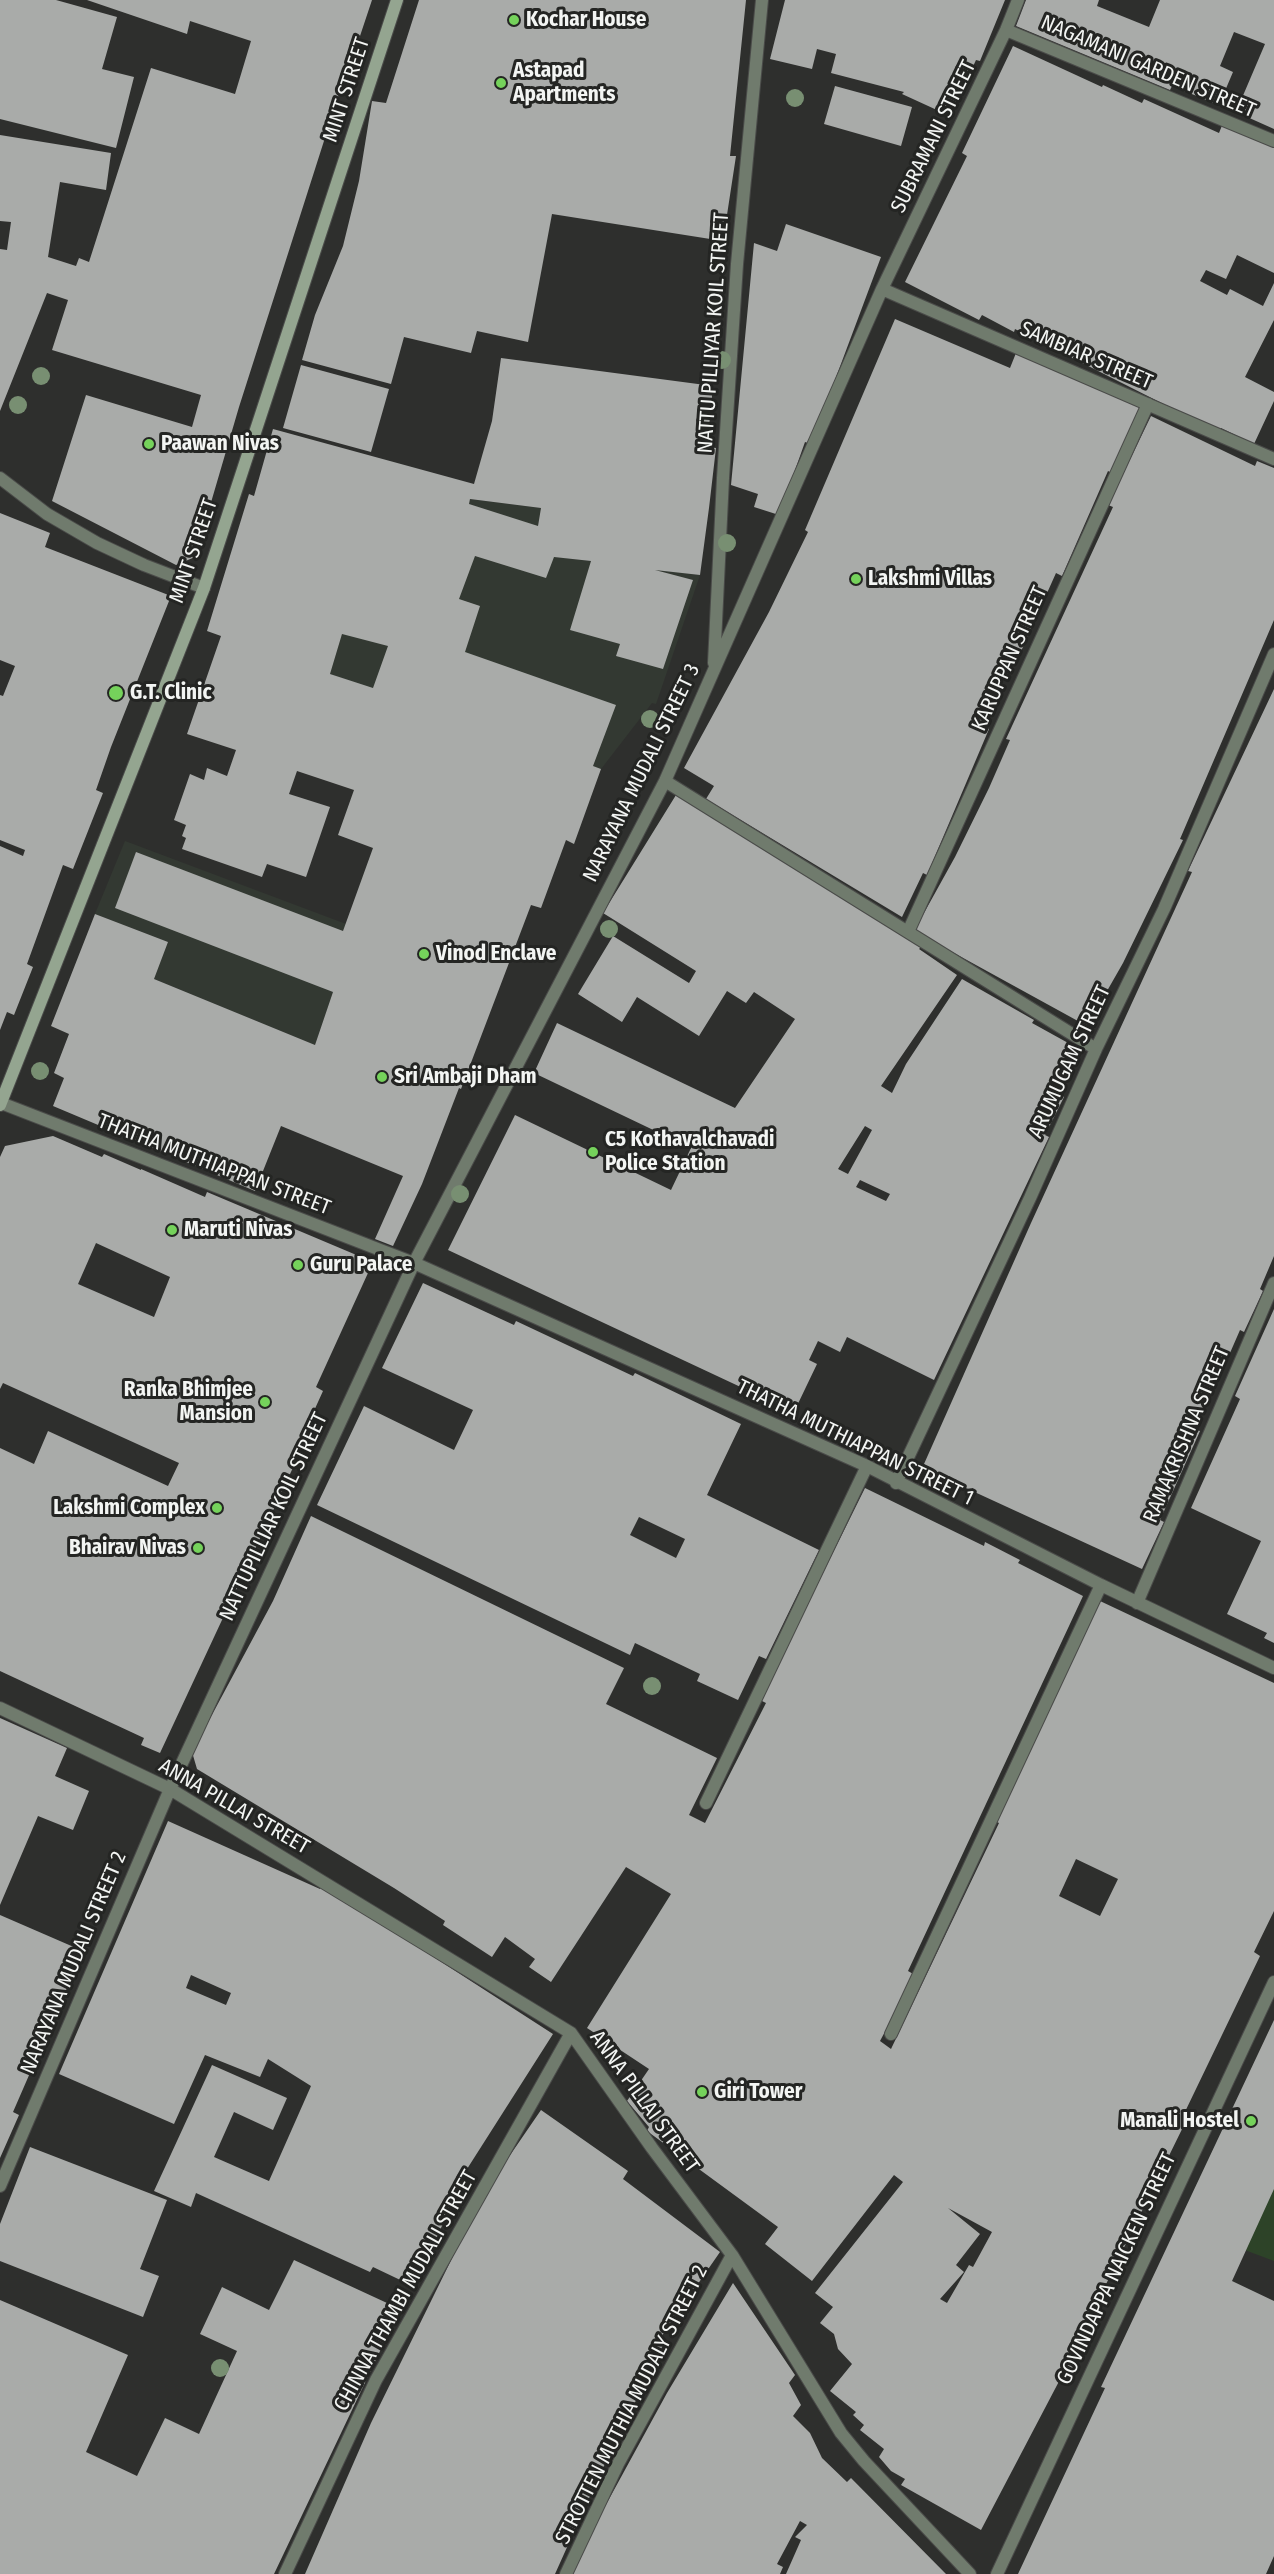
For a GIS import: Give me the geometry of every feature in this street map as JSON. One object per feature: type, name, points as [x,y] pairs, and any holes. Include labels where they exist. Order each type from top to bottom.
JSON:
[{"type":"street","name":"MINT STREET","points":[[0,1104],[204,588],[397,0]]},
{"type":"street","name":"NATTU PILLIYAR KOIL STREET","points":[[714,670],[723,478],[737,264],[762,0]]},
{"type":"street","name":"SUBRAMANI STREET","points":[[882,289],[1006,30],[1018,0]]},
{"type":"street","name":"NAGAMANI GARDEN STREET","points":[[1006,30],[1274,141]]},
{"type":"street","name":"NARAYANA MUDALI STREET 3","points":[[414,1263],[665,781],[882,289]]},
{"type":"street","name":"SAMBIAR STREET","points":[[882,289],[1274,459]]},
{"type":"street","name":"KARUPPAN STREET","points":[[908,932],[1148,404]]},
{"type":"street","points":[[0,478],[47,514],[97,543],[153,569],[204,588]]},
{"type":"street","name":"ARUMUGAM STREET","points":[[896,1483],[1030,1198],[1096,1049],[1164,909],[1274,654]]},
{"type":"street","points":[[665,781],[1096,1049]]},
{"type":"street","name":"THATHA MUTHIAPPAN STREET","points":[[0,1104],[414,1263]]},
{"type":"street","name":"THATHA MUTHIAPPAN STREET 1","points":[[414,1263],[867,1466],[896,1483],[1137,1603],[1274,1668]]},
{"type":"street","name":"NATTUPILLIAR KOIL STREET","points":[[170,1789],[414,1263]]},
{"type":"street","name":"RAMAKRISHNA STREET","points":[[1137,1603],[1274,1283]]},
{"type":"street","points":[[706,1803],[867,1466]]},
{"type":"street","points":[[891,2034],[1101,1585]]},
{"type":"street","name":"ANNA PILLAI STREET","points":[[0,1708],[170,1789],[571,2033],[652,2148],[732,2254],[841,2433],[864,2461],[970,2574]]},
{"type":"street","name":"NARAYANA MUDALI STREET 2","points":[[0,2186],[170,1789]]},
{"type":"street","name":"GOVINDAPPA NAICKEN STREET","points":[[998,2574],[1274,1982]]},
{"type":"street","name":"CHINNA THAMBI MUDALI STREET","points":[[285,2574],[376,2379],[571,2033]]},
{"type":"street","name":"STROTTEN MUTHIA MUDALY STREET 2","points":[[566,2574],[618,2463],[732,2254]]},
{"type":"shaded area","points":[[470,499],[541,508],[533,554],[700,575],[656,704],[652,703],[601,769],[330,674],[342,634],[457,551]]},
{"type":"shaded area","points":[[125,841],[346,924],[322,988],[333,992],[315,1045],[154,979],[168,942],[95,914]]},
{"type":"green space","points":[[1274,2126],[1274,2261],[1197,2232]]},
{"type":"building","points":[[0,0],[56,0],[117,17],[102,69],[134,77],[116,148],[0,119]]},
{"type":"building","points":[[87,0],[372,0],[348,72],[346,72],[239,407],[195,557],[176,565],[52,501],[86,395],[192,427],[201,395],[52,350],[68,300],[47,293],[0,411],[0,249],[7,250],[11,222],[0,221],[0,135],[111,153],[106,190],[60,182],[48,257],[76,266],[79,258],[89,262],[151,68],[235,94],[251,41],[190,21],[187,34]]},
{"type":"building","points":[[419,0],[746,0],[730,156],[736,156],[723,241],[552,214],[528,342],[477,331],[471,353],[404,337],[391,384],[302,360],[315,315],[343,246],[359,181],[372,101],[386,103]]},
{"type":"building","points":[[785,0],[1005,0],[980,61],[976,60],[950,116],[902,94],[904,92],[831,73],[836,54],[817,49],[812,69],[770,59]]},
{"type":"building","points":[[1026,0],[1099,0],[1097,6],[1149,27],[1160,0],[1274,0],[1274,129],[1236,112],[1265,44],[1234,32],[1220,66],[1233,72],[1219,105],[1172,86],[1170,90],[1016,26]]},
{"type":"building","points":[[1013,46],[1102,87],[1103,85],[1142,103],[1144,99],[1219,133],[1223,123],[1274,146],[1274,273],[1237,255],[1226,279],[1206,270],[1200,281],[1227,295],[1230,289],[1263,306],[1274,283],[1274,320],[1245,377],[1274,392],[1274,401],[1254,444],[1221,428],[1219,432],[1015,329],[1014,332],[982,315],[979,320],[905,282],[967,156],[962,153]]},
{"type":"building","points":[[835,86],[912,107],[901,146],[824,124]]},
{"type":"building","points":[[786,224],[881,257],[811,444],[805,442],[779,515],[754,507],[758,494],[731,485],[754,243],[777,251]]},
{"type":"building","points":[[895,319],[1010,368],[1016,353],[1141,407],[1112,473],[1108,471],[1062,576],[1056,573],[1018,658],[1013,656],[983,726],[989,729],[927,875],[923,873],[902,917],[706,799],[714,786],[684,768],[769,612],[808,532],[805,530]]},
{"type":"building","points":[[501,358],[713,386],[707,447],[716,448],[709,508],[700,575],[655,570],[693,580],[663,669],[616,656],[620,644],[570,630],[591,561],[554,557],[546,578],[475,556],[459,599],[480,606],[465,652],[616,705],[593,766],[601,769],[574,844],[566,840],[541,908],[531,905],[461,1089],[459,1088],[422,1184],[393,1246],[375,1239],[403,1176],[281,1126],[255,1191],[53,1106],[64,1078],[54,1073],[69,1034],[51,1026],[95,914],[168,942],[154,979],[315,1045],[333,992],[115,908],[136,852],[343,931],[373,848],[338,835],[354,790],[297,771],[289,794],[330,807],[306,877],[267,864],[262,877],[182,849],[186,838],[182,836],[186,825],[174,820],[190,774],[204,780],[207,768],[227,776],[236,750],[187,734],[221,636],[207,631],[249,494],[254,496],[273,429],[474,484],[492,421]],"holes":[[[470,499],[541,508],[538,526],[469,504]],[[342,634],[388,646],[373,688],[330,674]]]},
{"type":"building","points":[[301,365],[389,389],[371,452],[283,428]]},
{"type":"building","points":[[1151,416],[1255,466],[1257,461],[1274,468],[1274,620],[1180,839],[1183,840],[1123,963],[1087,1026],[914,931],[955,857],[989,788],[1010,740],[1006,739],[1113,507],[1108,505]]},
{"type":"building","points":[[0,513],[50,533],[45,547],[171,596],[96,790],[103,793],[73,869],[63,865],[27,964],[33,967],[14,1015],[7,1012],[0,1030],[0,846],[23,856],[25,850],[0,840],[0,695],[3,696],[15,666],[0,660]]},
{"type":"building","points":[[1274,689],[1274,1256],[1260,1289],[1263,1291],[1244,1332],[1240,1330],[1223,1369],[1220,1367],[1207,1397],[1194,1429],[1200,1431],[1160,1520],[1164,1522],[1142,1569],[931,1472],[924,1464],[1031,1223],[1192,872],[1188,871]]},
{"type":"building","points":[[676,795],[923,945],[919,949],[957,975],[881,1086],[892,1093],[906,1064],[962,979],[1034,1020],[1032,1023],[1079,1049],[1062,1095],[1064,1097],[1045,1135],[1049,1137],[934,1380],[847,1337],[840,1352],[818,1341],[809,1360],[817,1364],[794,1412],[448,1250],[515,1115],[671,1190],[691,1148],[534,1073],[557,1023],[735,1108],[795,1019],[754,992],[746,1003],[727,991],[699,1036],[637,997],[622,1022],[578,994],[613,936],[689,983],[696,971],[603,913]],"holes":[[[865,1126],[872,1130],[848,1174],[838,1169]],[[860,1180],[890,1194],[886,1201],[856,1187]]]},
{"type":"building","points":[[53,1136],[102,1157],[104,1154],[205,1197],[207,1192],[373,1262],[316,1387],[323,1391],[293,1457],[297,1459],[160,1753],[141,1745],[144,1738],[0,1671],[0,1448],[34,1464],[48,1431],[168,1486],[179,1463],[3,1383],[0,1389],[0,1157],[5,1146]],"holes":[[[96,1243],[170,1277],[154,1317],[78,1284]]]},
{"type":"building","points":[[423,1283],[514,1325],[516,1321],[633,1376],[635,1373],[741,1424],[707,1495],[819,1550],[766,1659],[759,1656],[738,1700],[697,1681],[700,1674],[635,1643],[630,1655],[317,1505],[364,1406],[454,1450],[473,1410],[382,1368]],"holes":[[[639,1517],[685,1539],[676,1558],[630,1535]]]},
{"type":"building","points":[[1274,1309],[1274,1643],[1264,1638],[1267,1633],[1227,1614],[1261,1541],[1191,1508],[1240,1399],[1235,1396]]},
{"type":"building","points":[[865,1488],[984,1546],[985,1542],[1020,1560],[1018,1563],[1083,1596],[908,1971],[915,1975],[880,2041],[891,2049],[999,1823],[995,1821],[1100,1601],[1274,1683],[1274,1911],[1254,1952],[1260,1956],[1182,2118],[1186,2121],[1086,2325],[1094,2328],[1072,2372],[1066,2368],[981,2530],[901,2485],[905,2479],[891,2471],[879,2457],[884,2449],[860,2430],[864,2425],[853,2415],[856,2412],[830,2391],[852,2364],[838,2349],[834,2334],[820,2323],[833,2307],[815,2293],[903,2182],[894,2175],[812,2281],[765,2244],[778,2227],[647,2131],[649,2127],[627,2101],[649,2069],[587,2028],[671,1894],[626,1867],[551,1982],[529,1967],[535,1959],[505,1937],[492,1957],[443,1925],[445,1921],[394,1888],[197,1769],[192,1752],[273,1601],[311,1516],[624,1668],[606,1704],[717,1758],[689,1815],[705,1823],[766,1703],[760,1700]],"holes":[[[1076,1859],[1118,1879],[1100,1916],[1059,1896]],[[948,2208],[992,2232],[973,2267],[969,2265],[947,2303],[940,2299],[964,2272],[956,2265],[980,2234]]]},
{"type":"building","points":[[0,1718],[67,1748],[55,1776],[89,1791],[73,1830],[38,1816],[0,1905]]},
{"type":"building","points":[[168,1821],[320,1889],[321,1887],[350,1903],[553,2034],[467,2169],[415,2287],[373,2267],[370,2272],[196,2193],[191,2207],[154,2191],[212,2065],[287,2098],[273,2130],[234,2112],[214,2157],[269,2181],[311,2086],[268,2059],[260,2077],[205,2055],[174,2124],[59,2074]],"holes":[[[191,1975],[231,1993],[226,2005],[186,1988]]]},
{"type":"building","points":[[0,1915],[83,1951],[13,2112],[19,2115],[0,2158]]},
{"type":"building","points":[[1274,2020],[1274,2189],[1232,2281],[1274,2301],[1274,2556],[1266,2574],[1018,2574],[1105,2388],[1101,2387]]},
{"type":"building","points":[[541,2110],[628,2171],[623,2179],[720,2252],[659,2340],[664,2343],[599,2476],[555,2574],[305,2574],[371,2423],[464,2234],[493,2180]]},
{"type":"building","points":[[30,2147],[167,2200],[140,2269],[159,2276],[143,2317],[0,2261],[0,2224]]},
{"type":"building","points":[[294,2260],[400,2309],[274,2574],[0,2574],[0,2300],[128,2355],[86,2452],[137,2476],[165,2418],[199,2434],[237,2351],[200,2334],[222,2287],[269,2310]]},
{"type":"building","points":[[733,2283],[795,2375],[789,2383],[801,2405],[793,2416],[810,2433],[822,2458],[847,2482],[851,2478],[946,2574],[786,2574],[801,2540],[795,2537],[807,2525],[800,2521],[777,2564],[783,2567],[780,2574],[572,2574],[591,2532],[667,2393]]},
{"type":"place","name":"Kochar House","points":[[514,20]]},
{"type":"place","name":"Astapad Apartments","points":[[501,83]]},
{"type":"place","name":"Paawan Nivas","points":[[149,444]]},
{"type":"place","name":"Lakshmi Villas","points":[[856,579]]},
{"type":"place","name":"G.T. Clinic","points":[[116,693]]},
{"type":"place","name":"Vinod Enclave","points":[[424,954]]},
{"type":"place","name":"Sri Ambaji Dham","points":[[382,1077]]},
{"type":"place","name":"C5 Kothavalchavadi Police Station","points":[[593,1152]]},
{"type":"place","name":"Maruti Nivas","points":[[172,1230]]},
{"type":"place","name":"Guru Palace","points":[[298,1265]]},
{"type":"place","name":"Ranka Bhimjee Mansion","points":[[265,1402]]},
{"type":"place","name":"Lakshmi Complex","points":[[217,1508]]},
{"type":"place","name":"Bhairav Nivas","points":[[198,1548]]},
{"type":"place","name":"Giri Tower","points":[[702,2092]]},
{"type":"place","name":"Manali Hostel","points":[[1251,2121]]}]
